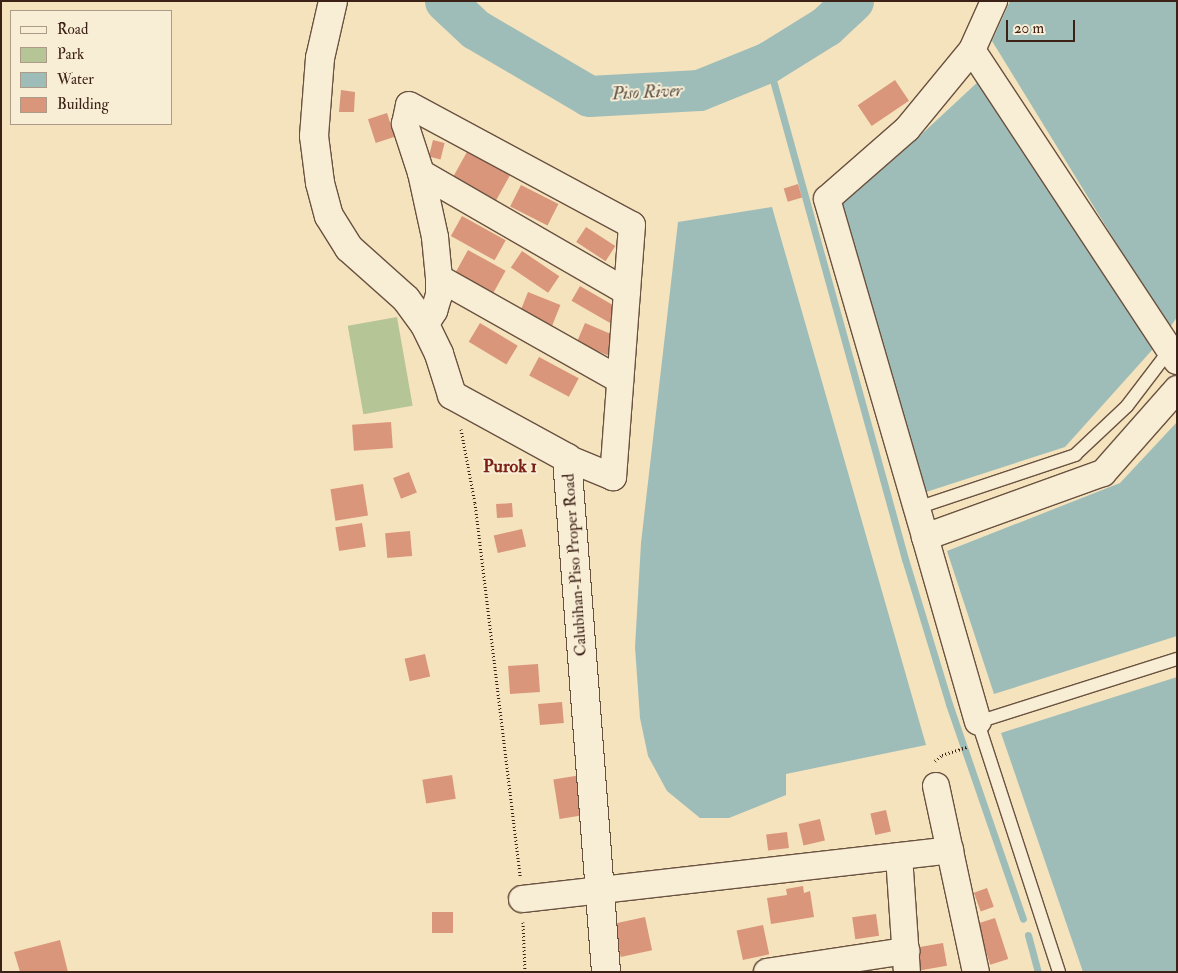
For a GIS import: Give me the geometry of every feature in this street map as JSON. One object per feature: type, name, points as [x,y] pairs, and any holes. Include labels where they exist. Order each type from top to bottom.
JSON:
[{"type":"street","points":[[978,722],[827,199],[907,128],[972,50],[994,1]]},
{"type":"street","points":[[332,7],[320,58],[314,136],[320,184],[329,216],[349,248],[406,299],[425,325],[438,354],[452,395]]},
{"type":"street","points":[[972,50],[1174,351]]},
{"type":"street","points":[[425,325],[434,311],[439,295],[439,278],[435,237],[421,173],[405,124],[410,105],[632,225],[613,477],[567,458]]},
{"type":"street","points":[[421,173],[627,292]]},
{"type":"street","points":[[439,278],[620,380]]},
{"type":"street","points":[[925,537],[1103,472],[1177,389]]},
{"type":"street","name":"Calubihan-Piso Proper Road","points":[[452,395],[567,458],[606,972]]},
{"type":"street","points":[[936,786],[976,972]]},
{"type":"street","points":[[522,899],[950,850]]},
{"type":"street","points":[[767,972],[907,961],[899,856]]},
{"type":"lane","points":[[917,508],[1075,455],[1127,406],[1174,351]]},
{"type":"lane","points":[[1059,972],[978,722],[1177,659]]},
{"type":"path","points":[[452,395],[465,445],[475,503],[522,899],[525,972]]},
{"type":"path","points":[[953,752],[968,746]]},
{"type":"green space","points":[[397,317],[413,406],[363,414],[348,326]]},
{"type":"water","points":[[1010,1],[1177,1],[1177,317],[1169,329],[992,41]]},
{"type":"water","points":[[981,79],[1153,349],[1065,447],[923,493],[840,204],[911,144]]},
{"type":"water","points":[[772,207],[926,745],[786,774],[786,795],[729,818],[700,818],[667,791],[648,756],[640,718],[635,647],[641,543],[678,222]]},
{"type":"water","points":[[1177,422],[1177,636],[994,694],[947,551],[1120,483]]},
{"type":"water","points":[[1177,677],[1177,972],[1083,972],[1001,733]]},
{"type":"building","points":[[895,80],[909,101],[872,126],[858,105]]},
{"type":"building","points":[[341,90],[355,92],[354,112],[339,112]]},
{"type":"building","points":[[387,113],[395,137],[376,143],[368,119]]},
{"type":"building","points":[[433,140],[445,143],[441,159],[429,156]]},
{"type":"building","points":[[468,150],[511,174],[495,202],[452,178]]},
{"type":"building","points":[[798,184],[802,197],[788,202],[784,188]]},
{"type":"building","points":[[521,185],[558,204],[548,225],[510,206]]},
{"type":"building","points":[[462,216],[506,240],[495,260],[451,236]]},
{"type":"building","points":[[586,227],[615,246],[606,261],[576,242]]},
{"type":"building","points":[[468,250],[506,271],[493,294],[455,273]]},
{"type":"building","points":[[522,251],[559,276],[548,293],[511,268]]},
{"type":"building","points":[[580,286],[618,308],[610,323],[572,301]]},
{"type":"building","points":[[528,292],[560,305],[552,326],[520,312]]},
{"type":"building","points":[[480,323],[518,346],[506,365],[469,342]]},
{"type":"building","points":[[585,323],[616,336],[608,356],[577,342]]},
{"type":"building","points":[[539,357],[579,378],[569,397],[529,376]]},
{"type":"building","points":[[391,422],[393,448],[354,451],[352,425]]},
{"type":"building","points":[[409,472],[417,493],[401,499],[393,478]]},
{"type":"building","points":[[363,484],[368,516],[335,521],[330,489]]},
{"type":"building","points":[[512,503],[513,517],[497,518],[496,504]]},
{"type":"building","points":[[362,523],[366,547],[339,551],[335,527]]},
{"type":"building","points":[[522,529],[526,547],[498,553],[494,536]]},
{"type":"building","points":[[410,531],[412,556],[387,558],[385,533]]},
{"type":"building","points":[[425,654],[430,676],[410,681],[405,659]]},
{"type":"building","points":[[538,664],[540,692],[510,694],[508,666]]},
{"type":"building","points":[[562,702],[564,723],[540,725],[538,704]]},
{"type":"building","points":[[452,775],[456,799],[426,803],[422,780]]},
{"type":"building","points":[[581,775],[587,815],[560,819],[553,779]]},
{"type":"building","points":[[886,810],[891,831],[875,835],[870,814]]},
{"type":"building","points":[[820,819],[825,840],[804,845],[799,824]]},
{"type":"building","points":[[787,832],[789,848],[768,850],[766,835]]},
{"type":"building","points":[[803,886],[804,893],[810,891],[814,917],[771,924],[767,898],[787,895],[786,889]]},
{"type":"building","points":[[987,888],[994,907],[981,912],[974,893]]},
{"type":"building","points":[[432,912],[453,912],[453,933],[432,933]]},
{"type":"building","points":[[876,914],[879,936],[855,939],[852,917]]},
{"type":"building","points":[[645,917],[652,950],[621,957],[614,924]]},
{"type":"building","points":[[995,918],[1008,959],[990,965],[977,924]]},
{"type":"building","points":[[763,925],[769,954],[743,960],[737,931]]},
{"type":"building","points":[[60,940],[68,972],[20,972],[14,952]]},
{"type":"building","points":[[943,943],[947,966],[919,971],[915,948]]},
{"type":"waterway","name":"Piso River","points":[[445,1],[475,29],[589,96],[699,90],[768,62],[826,26],[853,1]]},
{"type":"waterway","points":[[768,62],[905,559],[949,704],[1023,919]]},
{"type":"waterway","points":[[1028,935],[1038,972]]},
{"type":"district","name":"Purok 1","points":[[510,467]]}]
